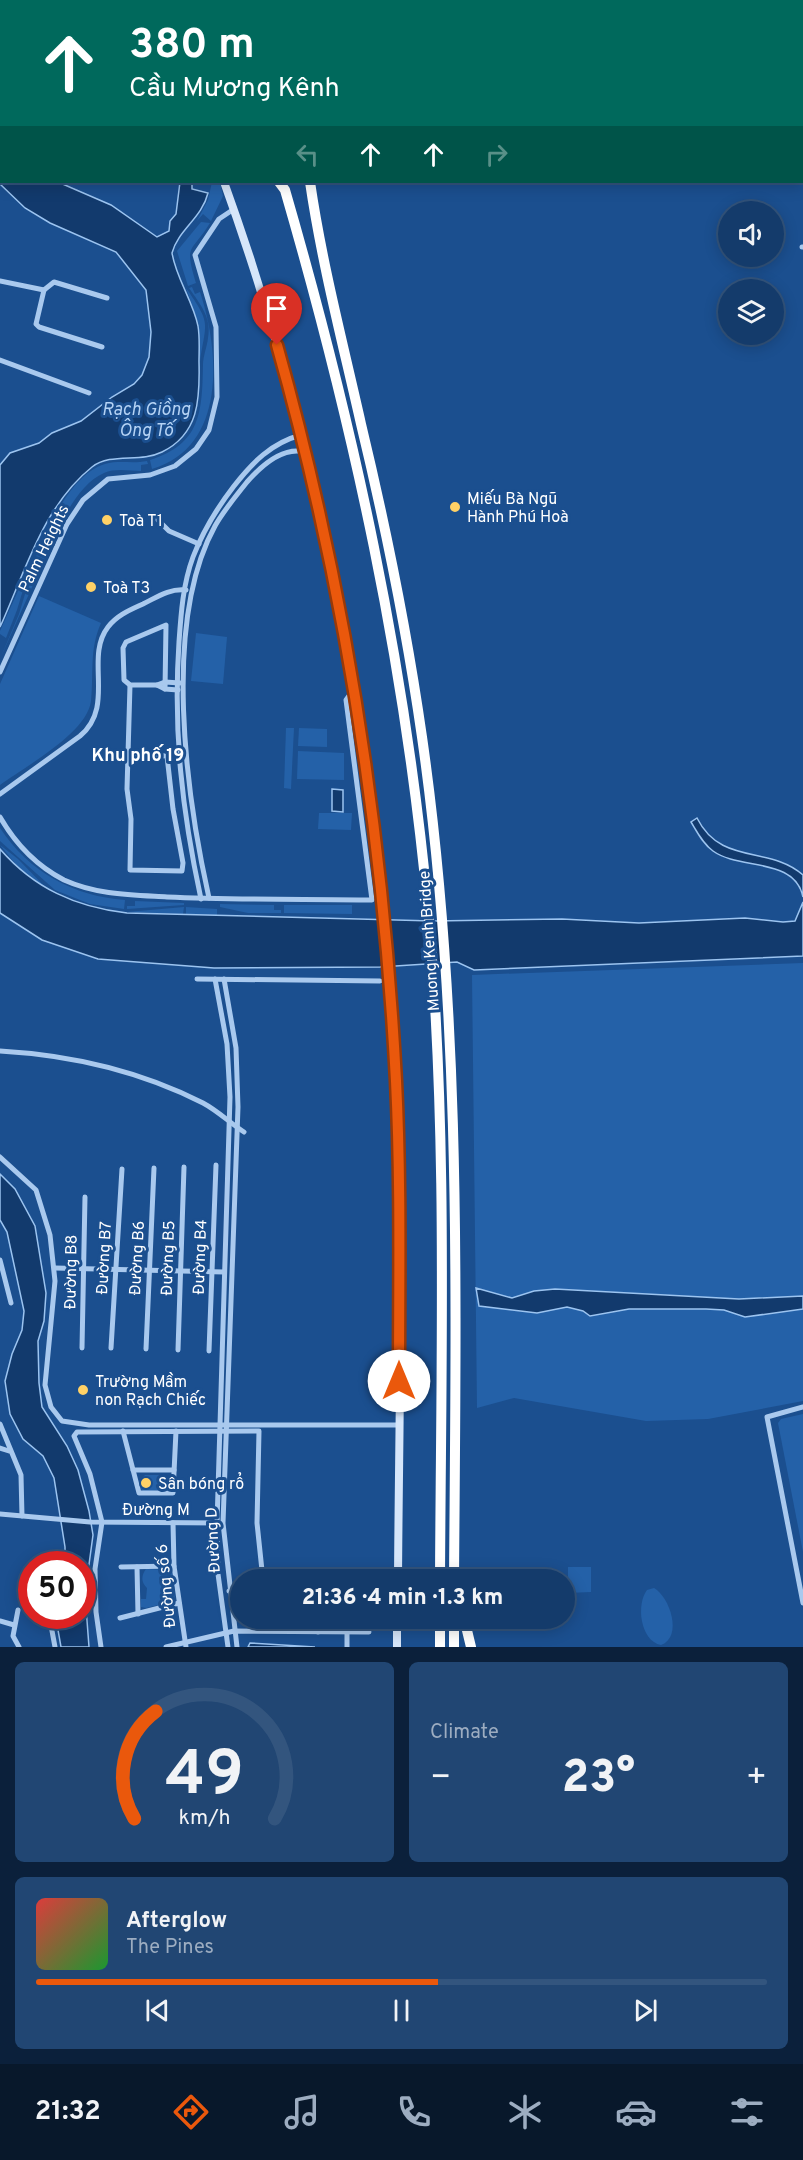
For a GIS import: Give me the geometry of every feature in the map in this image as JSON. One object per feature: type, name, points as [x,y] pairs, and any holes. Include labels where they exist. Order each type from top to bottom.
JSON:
[{"type":"highway","name":"Muong Kenh Bridge","points":[[310,183],[332,303],[389,547],[408,645],[423,739],[441,910],[455,1142],[455,1569]]},
{"type":"highway","name":"Muong Kenh Bridge","points":[[284,184],[321,318],[362,483],[395,647],[409,742],[428,911],[441,1142],[440,1569]]},
{"type":"highway","points":[[440,1629],[440,1647]]},
{"type":"highway","points":[[454,1629],[454,1647]]},
{"type":"highway","points":[[467,1629],[471,1647]]},
{"type":"main road","points":[[224,183],[260,286],[301,435],[328,550],[355,688],[373,806],[387,942],[396,1083],[398,1569]]},
{"type":"main road","points":[[397,1629],[397,1647]]},
{"type":"street","name":"Palm Heights","points":[[0,672],[67,524],[79,504],[108,479],[150,475],[175,466],[196,449],[209,430],[218,397],[216,327],[195,255],[219,219],[234,209]]},
{"type":"street","points":[[0,281],[44,290]]},
{"type":"street","points":[[102,347],[39,327],[36,324],[44,290],[54,282],[107,298]]},
{"type":"street","points":[[0,360],[89,393]]},
{"type":"street","points":[[201,898],[180,789],[177,682],[184,589],[199,544],[219,506],[258,459],[276,444],[301,435]]},
{"type":"street","points":[[208,898],[186,771],[184,683],[192,591],[214,527],[229,505],[270,460],[291,451],[305,452]]},
{"type":"street","points":[[154,516],[169,531],[199,544]]},
{"type":"street","points":[[0,794],[80,736],[90,726],[98,707],[101,643],[108,627],[118,616],[175,589],[192,591]]},
{"type":"street","points":[[129,754],[167,756],[173,808],[184,867],[182,871],[130,870],[131,819],[127,789],[130,685],[122,675],[126,642],[161,625],[166,625],[168,632],[165,690]]},
{"type":"street","points":[[130,685],[184,683]]},
{"type":"street","points":[[158,685],[165,690],[184,691]]},
{"type":"street","points":[[0,817],[26,851],[43,867],[70,882],[111,893],[201,898],[372,900],[346,700],[355,688]]},
{"type":"street","points":[[197,978],[380,981]]},
{"type":"street","name":"Đường D","points":[[215,979],[227,1044],[230,1122],[218,1428],[220,1523],[237,1647]]},
{"type":"street","name":"Đường D","points":[[224,979],[236,1048],[238,1128],[218,1574],[228,1647]]},
{"type":"street","points":[[0,1051],[41,1053],[119,1069],[202,1103],[244,1132]]},
{"type":"street","points":[[0,1158],[36,1190],[50,1235],[55,1268],[52,1333],[45,1385],[51,1407],[56,1415],[72,1425],[226,1428],[399,1425]]},
{"type":"street","name":"Đường B4","points":[[210,1351],[216,1165]]},
{"type":"street","name":"Đường B5","points":[[178,1350],[184,1167]]},
{"type":"street","name":"Đường B6","points":[[146,1349],[154,1168]]},
{"type":"street","name":"Đường B7","points":[[111,1348],[122,1169]]},
{"type":"street","name":"Đường B8","points":[[82,1348],[85,1197]]},
{"type":"street","points":[[0,1260],[3,1284],[11,1303]]},
{"type":"street","points":[[55,1268],[224,1272]]},
{"type":"street","points":[[803,1407],[767,1417],[803,1603]]},
{"type":"street","points":[[0,1424],[21,1475],[22,1516]]},
{"type":"street","points":[[101,1647],[96,1612],[95,1569],[102,1522],[90,1474],[74,1436],[80,1432],[218,1428]]},
{"type":"street","points":[[226,1428],[259,1431],[257,1523],[262,1569]]},
{"type":"street","points":[[123,1431],[139,1493],[173,1493],[176,1431]]},
{"type":"street","points":[[0,1450],[9,1450]]},
{"type":"street","points":[[133,1470],[174,1470]]},
{"type":"street","name":"Đường M","points":[[0,1514],[90,1522],[220,1523]]},
{"type":"street","name":"Đường số 6","points":[[173,1523],[174,1566],[185,1644]]},
{"type":"street","points":[[121,1567],[174,1566]]},
{"type":"street","points":[[137,1567],[138,1614]]},
{"type":"street","points":[[120,1618],[179,1603]]},
{"type":"street","points":[[18,1610],[13,1636],[19,1647]]},
{"type":"street","points":[[0,1622],[14,1625]]},
{"type":"street","points":[[52,1629],[55,1647]]},
{"type":"street","points":[[166,1647],[234,1631],[369,1632]]},
{"type":"street","points":[[346,1632],[347,1647]]},
{"type":"shaded area","points":[[212,183],[220,183],[223,196],[211,221],[203,214],[197,221],[208,200]]},
{"type":"shaded area","points":[[201,222],[210,223],[191,250],[190,261],[196,283],[188,286],[177,251]]},
{"type":"shaded area","points":[[192,287],[195,294],[200,292],[208,323],[189,288]]},
{"type":"shaded area","points":[[186,288],[200,309],[205,324],[200,362],[199,325]]},
{"type":"shaded area","points":[[208,324],[213,369],[212,395],[205,419],[194,440],[176,458],[152,469],[150,460],[180,445],[195,424],[201,397]]},
{"type":"shaded area","points":[[147,461],[148,464],[141,465],[141,471],[113,471],[95,478],[78,495],[49,548],[44,546],[41,552],[38,551],[64,500],[82,478],[93,469],[105,464]]},
{"type":"shaded area","points":[[37,554],[45,558],[0,659],[19,614]]},
{"type":"shaded area","points":[[32,560],[6,638],[0,634],[0,631]]},
{"type":"shaded area","points":[[39,596],[101,623],[93,652],[91,701],[79,725],[67,737],[0,785],[0,684]]},
{"type":"shaded area","points":[[196,633],[227,637],[223,684],[191,681]]},
{"type":"shaded area","points":[[286,728],[294,728],[291,789],[284,788]]},
{"type":"shaded area","points":[[299,728],[327,729],[327,747],[298,746]]},
{"type":"shaded area","points":[[298,751],[344,753],[344,780],[297,779]]},
{"type":"shaded area","points":[[319,813],[352,813],[351,830],[318,829]]},
{"type":"shaded area","points":[[0,828],[24,857],[54,879],[88,893],[125,900],[124,909],[90,904],[55,890],[0,841]]},
{"type":"shaded area","points":[[0,845],[18,859],[47,889],[18,867]]},
{"type":"shaded area","points":[[135,901],[184,903],[184,905],[127,909],[127,906],[135,906]]},
{"type":"shaded area","points":[[220,904],[274,905],[274,910],[281,910],[281,913],[248,913],[220,907]]},
{"type":"shaded area","points":[[284,905],[352,905],[352,914],[284,913]]},
{"type":"shaded area","points":[[184,907],[183,914],[127,912]]},
{"type":"shaded area","points":[[186,907],[217,909],[217,915],[186,914]]},
{"type":"shaded area","points":[[803,963],[803,1401],[708,1419],[646,1421],[514,1398],[477,1408],[472,975]]},
{"type":"shaded area","points":[[803,1414],[803,1552],[778,1423],[781,1419]]},
{"type":"shaded area","points":[[145,1475],[165,1475],[170,1479],[169,1489],[144,1492],[140,1488],[139,1481]]},
{"type":"shaded area","points":[[568,1567],[591,1567],[591,1592],[575,1593],[575,1569],[568,1569]]},
{"type":"shaded area","points":[[146,1569],[172,1570],[175,1601],[146,1608],[141,1607],[141,1599],[146,1599],[147,1588],[142,1579]]},
{"type":"shaded area","points":[[654,1588],[665,1600],[672,1617],[671,1634],[668,1641],[661,1645],[648,1637],[642,1621],[644,1596],[647,1590]]},
{"type":"water","name":"Rạch Giồng Ông Tố","points":[[60,183],[111,205],[157,237],[169,231],[170,221],[176,214],[180,183],[192,183],[192,189],[208,193],[201,210],[179,237],[172,253],[199,331],[199,389],[195,414],[190,425],[184,436],[162,452],[144,457],[100,462],[75,483],[60,501],[37,541],[0,627],[0,465],[10,453],[39,443],[52,433],[81,421],[112,397],[134,384],[142,375],[149,357],[151,332],[146,290],[116,252],[50,223],[25,208],[0,184]]},
{"type":"water","points":[[332,789],[343,790],[343,812],[332,811]]},
{"type":"water","points":[[697,818],[707,833],[719,843],[732,849],[775,860],[803,875],[803,897],[798,884],[778,870],[737,861],[713,851],[703,841],[691,822]]},
{"type":"water","points":[[0,849],[13,863],[41,885],[90,906],[127,913],[434,921],[562,919],[639,923],[745,918],[783,922],[795,921],[803,902],[803,956],[474,970],[457,962],[380,967],[214,968],[98,959],[42,940],[0,913]]},
{"type":"water","points":[[0,1174],[15,1189],[35,1226],[46,1293],[44,1321],[38,1341],[42,1407],[67,1446],[78,1470],[93,1535],[91,1551],[65,1551],[54,1478],[43,1456],[23,1439],[10,1414],[5,1381],[12,1354],[22,1330],[24,1311],[7,1232],[0,1220]]},
{"type":"water","points":[[476,1288],[512,1298],[534,1291],[555,1289],[739,1299],[803,1296],[803,1309],[745,1317],[724,1310],[706,1309],[629,1309],[590,1316],[583,1311],[567,1307],[537,1313],[479,1306]]},
{"type":"water","points":[[88,1629],[89,1647],[61,1647],[58,1630]]},
{"type":"water","points":[[250,1643],[315,1647],[248,1647]]},
{"type":"place","name":"Miếu Bà Ngũ Hành Phú Hoà","points":[[455,507]]},
{"type":"place","name":"Toà T1","points":[[107,520]]},
{"type":"place","name":"Toà T3","points":[[91,587]]},
{"type":"place","name":"Trường Mầm non Rạch Chiếc","points":[[83,1390]]},
{"type":"place","name":"Sân bóng rổ","points":[[146,1483]]},
{"type":"district","name":"Khu phố 19","points":[[138,755]]},
{"type":"route","points":[[277,345],[328,550],[355,688],[373,806],[387,942],[396,1083],[399,1184],[399,1381]]}]
